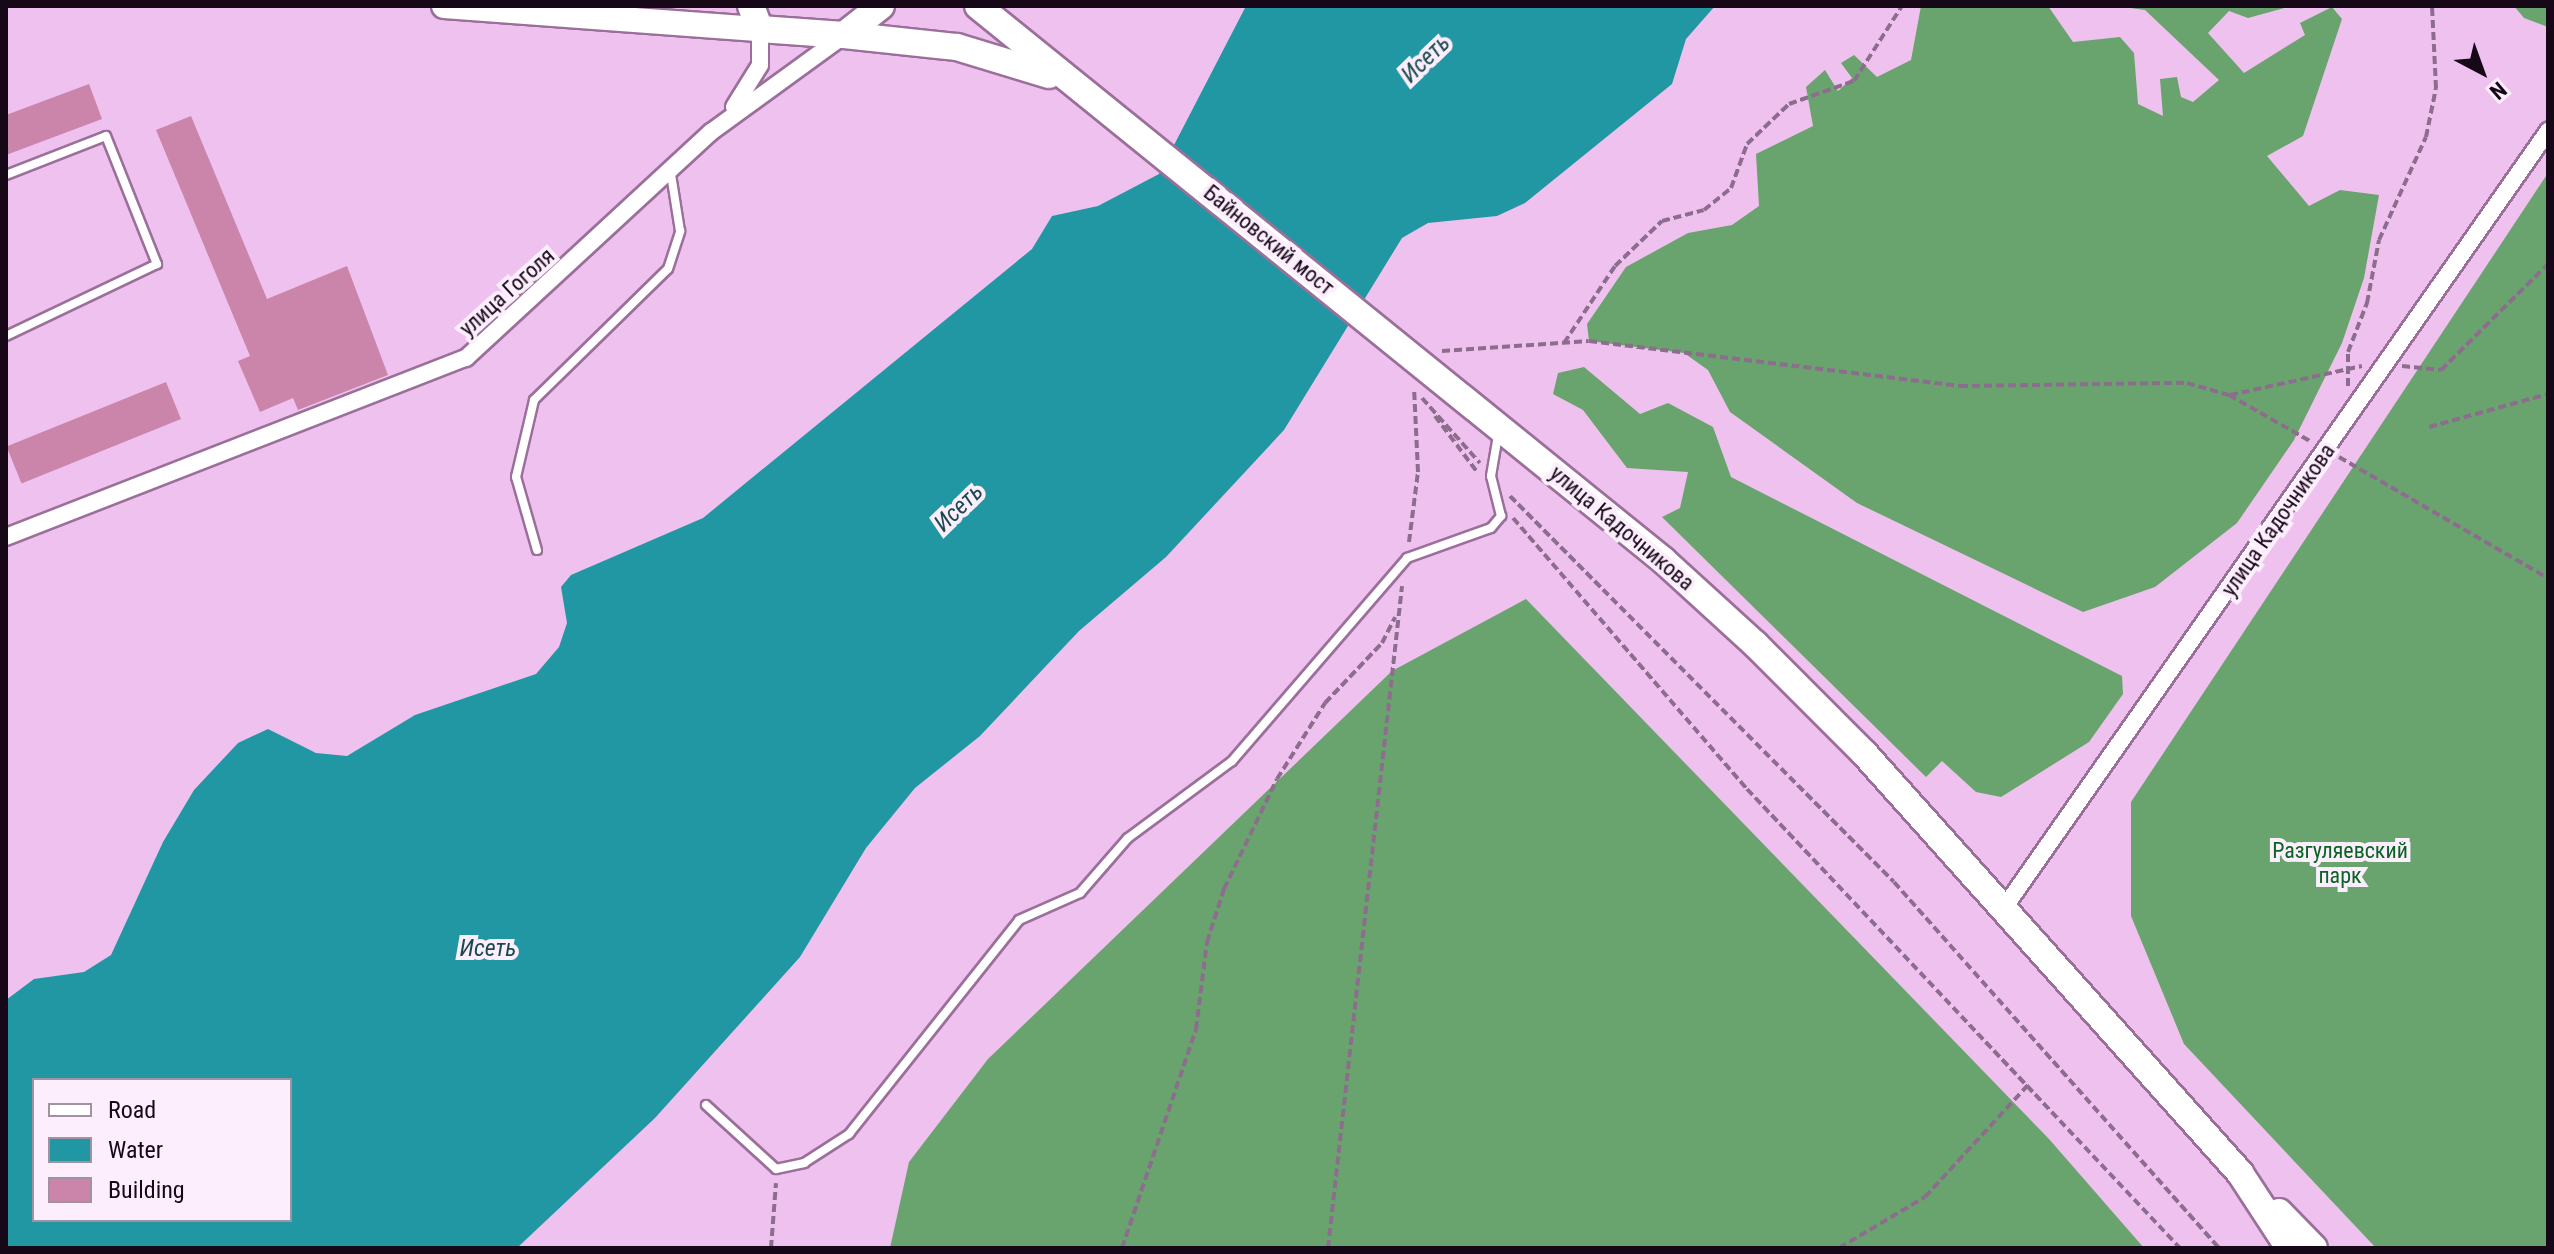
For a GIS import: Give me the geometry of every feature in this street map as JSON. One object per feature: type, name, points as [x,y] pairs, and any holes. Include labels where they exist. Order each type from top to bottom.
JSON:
[{"type":"main road","points":[[444,6],[756,17],[844,35],[988,53],[1053,77],[1115,114]]},
{"type":"main road","points":[[844,35],[881,6]]},
{"type":"main road","points":[[978,6],[1115,114]]},
{"type":"main road","name":"Байновский мост","points":[[1115,114],[1428,369]]},
{"type":"main road","name":"улица Кадочникова","points":[[1428,369],[1500,426],[1755,644],[2004,908],[2240,1173],[2289,1248]]},
{"type":"main road","points":[[2240,1173],[2314,1248]]},
{"type":"street","points":[[711,132],[760,65],[756,17]]},
{"type":"street","name":"улица Гоголя","points":[[6,537],[466,358],[671,174],[711,132],[844,35]]},
{"type":"street","name":"улица Кадочникова","points":[[2004,908],[2548,131]]},
{"type":"lane","points":[[6,175],[106,136],[157,264],[6,336]]},
{"type":"lane","points":[[537,550],[516,477],[534,400],[668,269],[680,231],[671,174]]},
{"type":"lane","points":[[706,1105],[776,1169],[804,1163],[849,1134],[1019,920],[1080,893],[1128,838],[1232,761],[1407,558],[1491,528],[1501,516],[1491,476],[1500,426]]},
{"type":"path","points":[[1564,343],[1615,266],[1662,221],[1704,210],[1731,188],[1747,144],[1789,104],[1854,81],[1902,6]]},
{"type":"path","points":[[2351,416],[2348,352],[2367,303],[2379,240],[2431,113],[2432,6]]},
{"type":"path","points":[[1428,369],[1564,343],[1960,386],[2187,383],[2229,395],[2548,578]]},
{"type":"path","points":[[1428,369],[1491,476],[1894,882],[2219,1248]]},
{"type":"path","points":[[1428,369],[1497,499],[1747,789],[2030,1084],[2180,1248]]},
{"type":"path","points":[[1328,1248],[1396,615],[1407,558],[1428,369]]},
{"type":"path","points":[[2429,427],[2548,394]]},
{"type":"path","points":[[1122,1248],[1196,1029],[1207,942],[1224,889],[1277,779],[1325,703],[1382,643],[1396,615]]},
{"type":"path","points":[[1839,1248],[1925,1197],[2030,1084]]},
{"type":"path","points":[[771,1248],[776,1169]]},
{"type":"green space","points":[[1921,6],[2048,6],[2073,42],[2120,37],[2134,53],[2138,104],[2163,116],[2160,79],[2177,77],[2181,97],[2193,102],[2219,80],[2145,10],[2116,6],[2292,6],[2248,18],[2229,11],[2208,33],[2244,73],[2305,35],[2300,23],[2332,7],[2342,19],[2303,136],[2267,156],[2309,206],[2340,190],[2379,195],[2364,278],[2342,343],[2294,440],[2237,523],[2155,587],[2083,612],[1857,503],[1730,412],[1708,370],[1684,353],[1589,341],[1587,324],[1626,267],[1688,233],[1732,225],[1759,206],[1756,154],[1813,126],[1806,87],[1825,70],[1838,91],[1852,78],[1841,63],[1854,55],[1877,77],[1911,60]]},
{"type":"green space","points":[[2514,6],[2548,6],[2548,27],[2524,18]]},
{"type":"green space","name":"Разгуляевский парк","points":[[2548,173],[2548,1248],[2376,1248],[2184,1044],[2131,916],[2131,802]]},
{"type":"green space","points":[[1584,367],[1640,414],[1668,403],[1713,427],[1731,477],[2122,676],[2123,694],[2089,742],[2001,797],[1976,792],[1942,761],[1926,777],[1662,517],[1680,508],[1688,472],[1627,468],[1583,410],[1553,394],[1558,373]]},
{"type":"green space","points":[[1526,599],[2049,1139],[2144,1248],[890,1248],[909,1162],[988,1059],[1392,671]]},
{"type":"water","name":"Исеть","points":[[1246,6],[1715,6],[1686,39],[1672,84],[1525,203],[1497,216],[1428,223],[1402,238],[1284,430],[1166,557],[1079,631],[980,736],[915,788],[866,848],[800,957],[655,1118],[517,1248],[6,1248],[6,1000],[34,979],[84,972],[111,955],[163,842],[194,790],[238,743],[268,729],[316,753],[347,756],[415,715],[536,674],[559,647],[567,623],[561,587],[571,575],[703,518],[1032,249],[1052,216],[1098,206],[1159,174]]},
{"type":"building","points":[[89,84],[102,119],[6,155],[6,115]]},
{"type":"building","points":[[191,116],[267,299],[347,266],[388,375],[298,410],[293,398],[260,412],[238,361],[250,356],[156,130]]},
{"type":"building","points":[[166,382],[181,419],[22,484],[7,446]]}]
